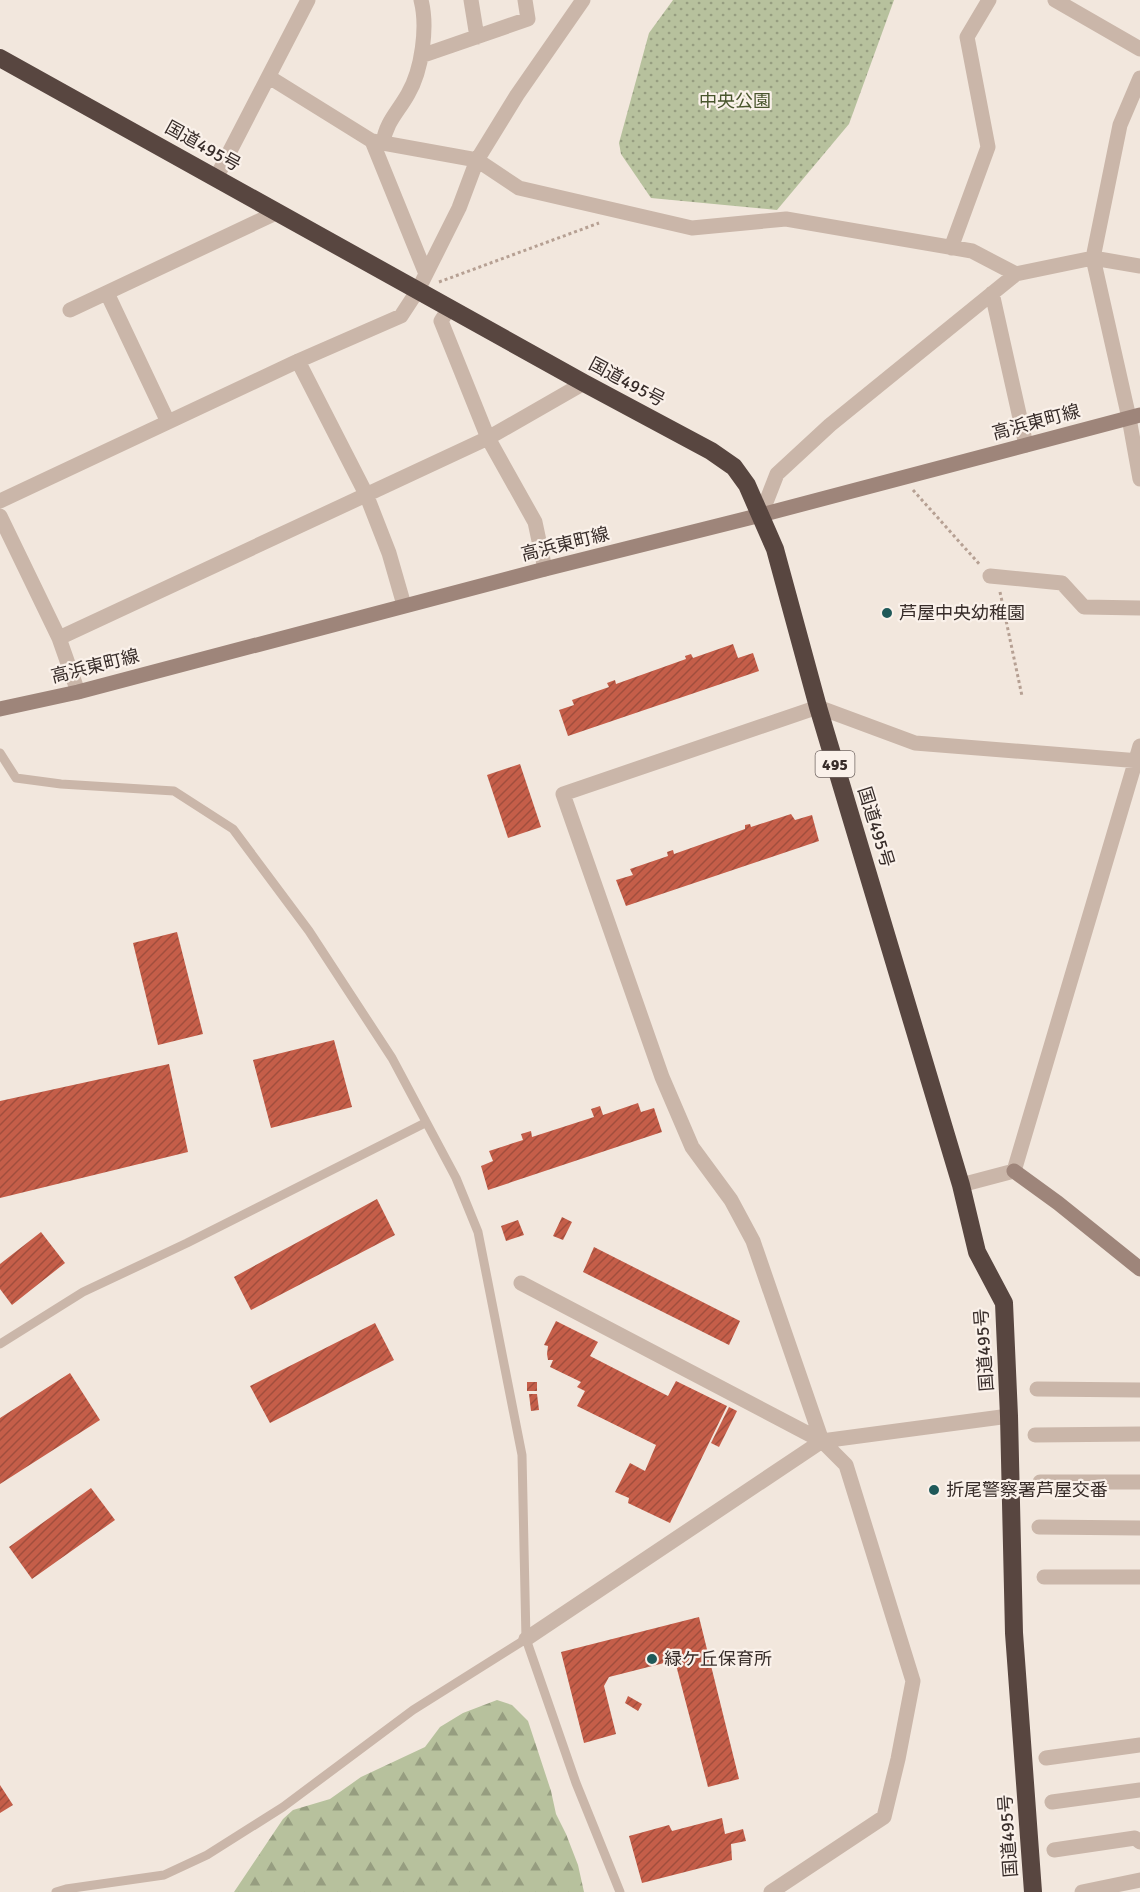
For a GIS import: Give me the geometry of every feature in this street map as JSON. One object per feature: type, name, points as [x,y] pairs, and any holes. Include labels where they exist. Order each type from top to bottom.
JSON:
[{"type":"highway","name":"国道495号","points":[[0,58],[278,212],[422,282],[450,307],[584,383],[711,451],[734,467],[747,484],[775,549],[819,707],[961,1185],[977,1252],[1004,1302],[1014,1633],[1033,1892]]},
{"type":"main road","name":"高浜東町線","points":[[0,709],[78,692],[1134,416]]},
{"type":"main road","points":[[1014,1171],[1140,1269]]},
{"type":"street","points":[[216,178],[308,0]]},
{"type":"street","points":[[421,0],[424,13],[423,51],[409,94],[378,142],[422,282]]},
{"type":"street","points":[[471,0],[477,37]]},
{"type":"street","points":[[421,56],[528,19],[525,0]]},
{"type":"street","points":[[0,501],[298,360],[401,316],[422,282],[459,208],[477,160],[517,95],[583,0]]},
{"type":"street","points":[[951,248],[988,147],[967,37],[989,0]]},
{"type":"street","points":[[1054,0],[1140,49]]},
{"type":"street","points":[[268,77],[378,142],[477,160],[519,188],[692,228],[786,219],[972,251],[1016,274]]},
{"type":"street","points":[[1140,78],[1120,125],[1093,258],[1134,416],[1140,479]]},
{"type":"street","points":[[70,310],[278,212]]},
{"type":"street","points":[[761,515],[777,474],[830,425],[1016,274],[1093,258],[1140,266]]},
{"type":"street","points":[[107,293],[168,422]]},
{"type":"street","points":[[992,293],[1026,445]]},
{"type":"street","points":[[450,307],[441,321],[488,438],[535,522],[545,569]]},
{"type":"street","points":[[298,360],[366,494],[389,553],[404,605]]},
{"type":"street","points":[[59,638],[488,438],[584,383]]},
{"type":"street","points":[[0,516],[59,638],[78,692]]},
{"type":"street","points":[[990,576],[1062,583],[1084,607],[1140,608]]},
{"type":"street","points":[[822,1441],[753,1241],[731,1200],[692,1147],[662,1077],[563,794],[819,707],[915,742],[1139,755],[1014,1171],[961,1185]]},
{"type":"street","points":[[521,1283],[822,1441],[846,1465],[912,1681],[898,1759],[884,1817],[771,1892]]},
{"type":"street","points":[[1037,1389],[1140,1390]]},
{"type":"street","points":[[526,1639],[822,1441],[1009,1416]]},
{"type":"street","points":[[1035,1435],[1140,1434]]},
{"type":"street","points":[[1040,1482],[1140,1482]]},
{"type":"street","points":[[1039,1527],[1140,1528]]},
{"type":"street","points":[[1044,1577],[1140,1577]]},
{"type":"street","points":[[1046,1758],[1140,1745]]},
{"type":"street","points":[[1052,1802],[1140,1790]]},
{"type":"street","points":[[1054,1850],[1135,1838],[1140,1842]]},
{"type":"street","points":[[1082,1892],[1140,1880]]},
{"type":"lane","points":[[0,753],[16,778],[61,784],[174,791],[233,829],[309,931],[392,1058],[456,1178],[478,1232],[522,1455],[526,1639],[576,1783],[620,1892]]},
{"type":"lane","points":[[0,1344],[83,1292],[187,1243],[425,1123]]},
{"type":"lane","points":[[56,1892],[164,1875],[207,1855],[283,1807],[413,1710],[526,1639]]},
{"type":"path","points":[[422,282],[626,212]]},
{"type":"green space","name":"中央公園","points":[[673,0],[894,0],[849,124],[777,210],[651,198],[621,154],[619,143],[649,33]]},
{"type":"green space","points":[[497,1700],[512,1705],[528,1721],[551,1791],[556,1814],[578,1865],[584,1892],[234,1892],[283,1819],[293,1810],[330,1799],[361,1777],[425,1747],[440,1727],[463,1713]]},
{"type":"building","points":[[733,644],[738,658],[753,653],[759,671],[568,736],[559,710],[574,705],[572,700],[609,687],[607,683],[615,680],[616,684],[686,659],[685,656],[691,654],[693,658]]},
{"type":"building","points":[[520,764],[541,827],[508,838],[487,775]]},
{"type":"building","points":[[791,814],[795,820],[812,815],[819,841],[626,906],[616,880],[633,875],[630,869],[668,856],[667,852],[673,850],[674,854],[745,829],[745,825],[750,824],[751,827]]},
{"type":"building","points":[[177,932],[203,1034],[158,1045],[133,943]]},
{"type":"building","points":[[334,1040],[352,1107],[271,1128],[253,1060]]},
{"type":"building","points":[[169,1064],[188,1152],[0,1198],[0,1101]]},
{"type":"building","points":[[638,1103],[641,1112],[654,1108],[662,1132],[488,1190],[481,1166],[493,1161],[489,1151],[523,1140],[521,1134],[531,1131],[532,1137],[594,1117],[591,1109],[600,1106],[603,1115]]},
{"type":"building","points":[[377,1199],[395,1235],[251,1310],[234,1277]]},
{"type":"building","points":[[562,1217],[572,1222],[563,1240],[553,1236]]},
{"type":"building","points":[[518,1220],[524,1235],[506,1241],[501,1226]]},
{"type":"building","points":[[41,1232],[65,1263],[12,1305],[0,1289],[0,1264]]},
{"type":"building","points":[[594,1247],[740,1321],[729,1345],[583,1272]]},
{"type":"building","points":[[556,1321],[598,1342],[590,1356],[668,1396],[676,1381],[727,1406],[670,1523],[628,1503],[629,1498],[615,1492],[630,1463],[645,1471],[656,1445],[577,1406],[585,1391],[577,1387],[581,1382],[550,1367],[553,1360],[548,1360],[548,1346],[544,1345]]},
{"type":"building","points":[[375,1323],[394,1360],[270,1423],[250,1386]]},
{"type":"building","points":[[70,1373],[100,1420],[0,1484],[0,1418]]},
{"type":"building","points":[[527,1382],[537,1382],[537,1391],[527,1391]]},
{"type":"building","points":[[529,1394],[537,1394],[539,1410],[531,1411]]},
{"type":"building","points":[[729,1407],[737,1411],[719,1447],[711,1443]]},
{"type":"building","points":[[91,1488],[115,1520],[32,1579],[9,1547]]},
{"type":"building","points":[[699,1617],[739,1779],[708,1787],[676,1665],[668,1662],[609,1677],[604,1686],[616,1734],[584,1743],[561,1652]]},
{"type":"building","points":[[628,1696],[642,1704],[638,1711],[625,1703]]},
{"type":"building","points":[[0,1785],[13,1805],[0,1813]]},
{"type":"building","points":[[722,1818],[725,1834],[743,1829],[746,1841],[731,1844],[732,1860],[642,1883],[629,1836],[669,1825],[672,1831]]},
{"type":"place","name":"芦屋中央幼稚園","points":[[887,613]]},
{"type":"place","name":"折尾警察署芦屋交番","points":[[934,1490]]},
{"type":"place","name":"緑ケ丘保育所","points":[[652,1659]]}]
